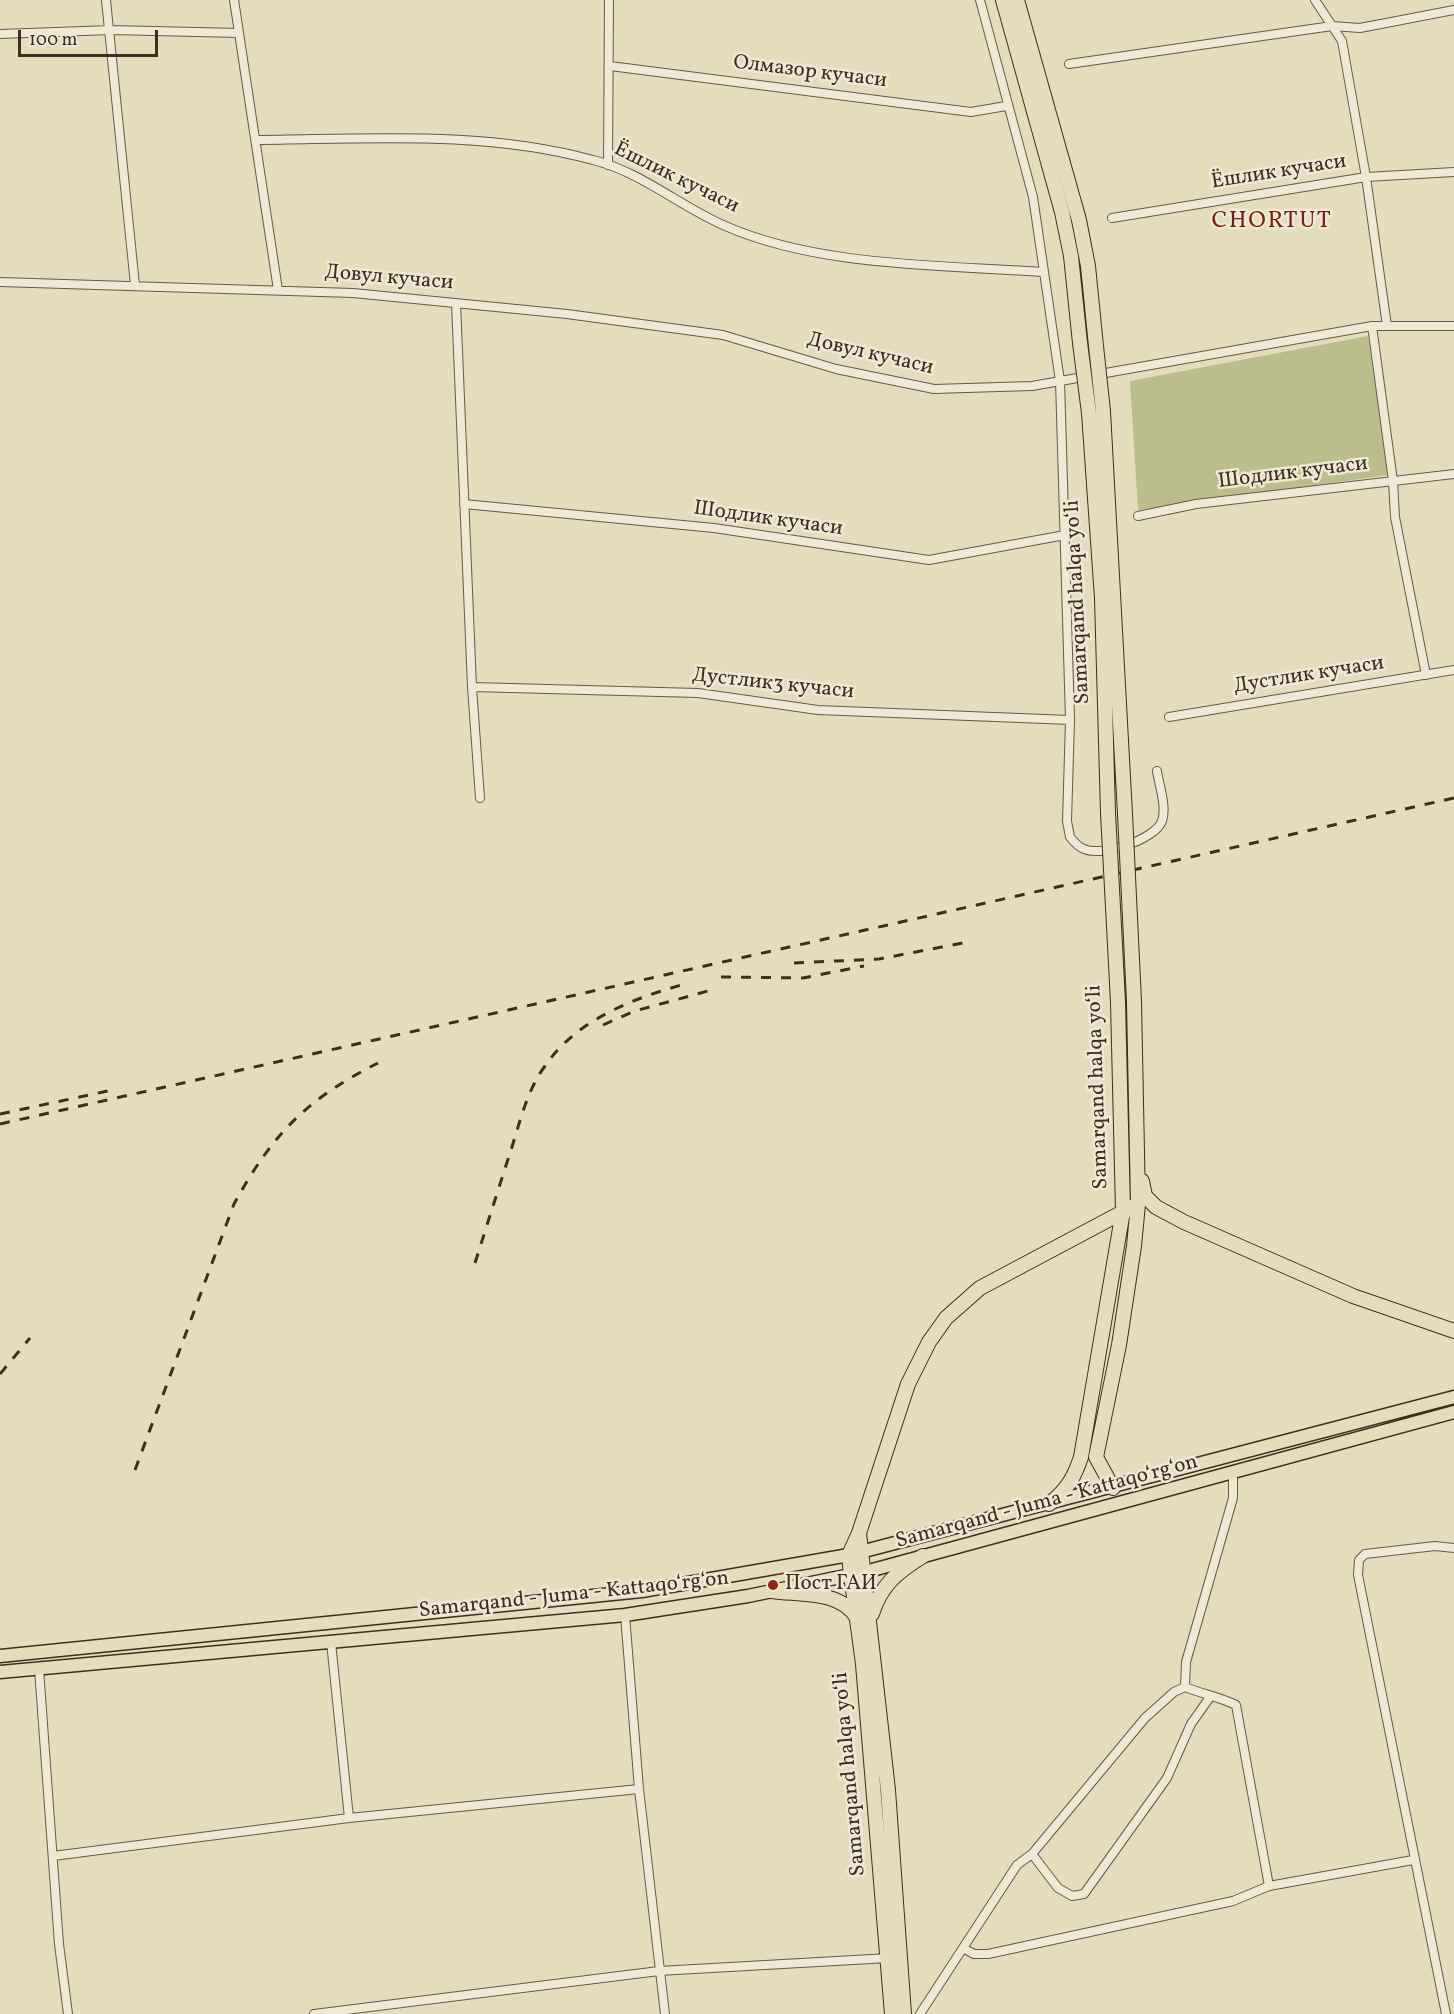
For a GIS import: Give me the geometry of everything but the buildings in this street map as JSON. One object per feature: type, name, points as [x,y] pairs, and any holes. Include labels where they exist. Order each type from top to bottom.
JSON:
[{"type":"highway","name":"Samarqand halqa yoʻli","points":[[1003,0],[1062,212],[1071,256],[1089,413],[1102,598],[1108,813],[1118,1002],[1124,1186],[1124,1211],[1081,1457],[1074,1477],[1064,1492],[1049,1504]]},
{"type":"highway","name":"Samarqand halqa yoʻli","points":[[1017,0],[1079,220],[1088,266],[1103,411],[1134,1001],[1138,1204],[1120,1334],[1096,1457],[1113,1488]]},
{"type":"highway","points":[[1136,1156],[1145,1196],[1162,1211],[1321,1283],[1454,1331]]},
{"type":"highway","points":[[1091,1227],[1115,1208],[1124,1186]]},
{"type":"highway","name":"Samarqand halqa yoʻli","points":[[892,2014],[893,1958],[888,1790],[864,1619],[851,1575],[849,1555],[859,1533],[908,1384],[929,1342],[946,1318],[980,1288],[1138,1204]]},
{"type":"highway","name":"Samarqand halqa yoʻli","points":[[859,1533],[864,1552],[864,1619]]},
{"type":"highway","points":[[771,1591],[834,1600],[864,1619],[883,1588],[896,1573],[923,1556]]},
{"type":"highway","name":"Samarqand halqa yoʻli","points":[[893,1958],[904,2014]]},
{"type":"main road","name":"Samarqand - Juma - Kattaqo‘rg‘on","points":[[0,1656],[642,1591],[849,1555],[1113,1488],[1454,1397]]},
{"type":"main road","name":"Samarqand - Juma - Kattaqo‘rg‘on","points":[[0,1672],[625,1615],[771,1591],[865,1572],[1454,1412]]},
{"type":"street","points":[[106,0],[111,30],[135,285]]},
{"type":"street","points":[[234,0],[278,290]]},
{"type":"street","points":[[608,165],[609,0]]},
{"type":"street","points":[[980,0],[1006,106],[1033,198],[1060,381],[1070,720],[1067,821],[1070,837],[1083,849],[1091,851],[1138,842],[1154,833],[1162,822],[1164,811],[1157,771]]},
{"type":"street","points":[[1315,0],[1342,41],[1366,177],[1387,326]]},
{"type":"street","points":[[1069,64],[1332,26],[1360,28],[1454,10]]},
{"type":"street","points":[[0,34],[111,30],[239,33]]},
{"type":"street","name":"Олмазор кучаси","points":[[610,66],[971,112],[1006,106]]},
{"type":"street","name":"Ёшлик кучаси","points":[[256,140],[485,139],[594,160],[644,180],[723,225],[804,252],[909,263],[1043,272]]},
{"type":"street","name":"Ёшлик кучаси","points":[[1112,218],[1366,177],[1454,172]]},
{"type":"street","points":[[0,276],[0,282]]},
{"type":"street","name":"Довул кучаси","points":[[0,282],[353,293],[456,303],[723,335],[836,369],[934,389],[1032,386],[1372,326],[1454,326]]},
{"type":"street","points":[[456,303],[472,687],[480,798]]},
{"type":"street","points":[[1372,326],[1393,481],[1395,517],[1426,675]]},
{"type":"street","name":"Шодлик кучаси","points":[[1138,516],[1196,504],[1454,474]]},
{"type":"street","name":"Шодлик кучаси","points":[[464,504],[714,528],[929,560],[1065,535]]},
{"type":"street","name":"Дустлик кучаси","points":[[1170,717],[1454,670]]},
{"type":"street","name":"Дустлик3 кучаси","points":[[472,687],[698,693],[818,711],[1070,720]]},
{"type":"street","points":[[1185,1687],[1186,1662],[1233,1498],[1233,1473]]},
{"type":"street","points":[[1446,2014],[1413,1860],[1358,1575],[1359,1560],[1365,1554],[1435,1546],[1454,1548]]},
{"type":"street","points":[[625,1615],[639,1789],[665,2014]]},
{"type":"street","points":[[331,1641],[349,1818]]},
{"type":"street","points":[[39,1669],[68,2014]]},
{"type":"street","points":[[920,2014],[1017,1865],[1032,1854],[1145,1718],[1174,1692],[1185,1687],[1210,1697],[1222,1698],[1236,1705],[1269,1886]]},
{"type":"street","points":[[1032,1854],[1058,1888],[1072,1896],[1083,1894],[1167,1778],[1191,1724],[1210,1697]]},
{"type":"street","points":[[53,1856],[349,1818],[639,1789]]},
{"type":"street","points":[[963,1948],[974,1954],[988,1954],[1233,1901],[1269,1886],[1413,1860]]},
{"type":"street","points":[[315,2014],[659,1971],[893,1958]]},
{"type":"green space","points":[[1368,336],[1388,475],[1138,510],[1130,381]]},
{"type":"railway","points":[[0,1124],[1454,798]]},
{"type":"railway","points":[[794,963],[879,959],[968,942]]},
{"type":"railway","points":[[721,977],[803,978],[864,966]]},
{"type":"railway","points":[[475,1263],[525,1106],[533,1085],[545,1066],[558,1049],[574,1035],[609,1012],[628,1003],[688,983]]},
{"type":"railway","points":[[603,1025],[635,1011],[708,991]]},
{"type":"railway","points":[[135,1470],[234,1204],[248,1179],[294,1120],[331,1090],[378,1063]]},
{"type":"railway","points":[[0,1114],[117,1089]]},
{"type":"railway","points":[[0,1374],[30,1338]]},
{"type":"place","name":"Пост ГАИ","points":[[773,1585]]},
{"type":"district","name":"CHORTUT","points":[[1272,223]]}]
